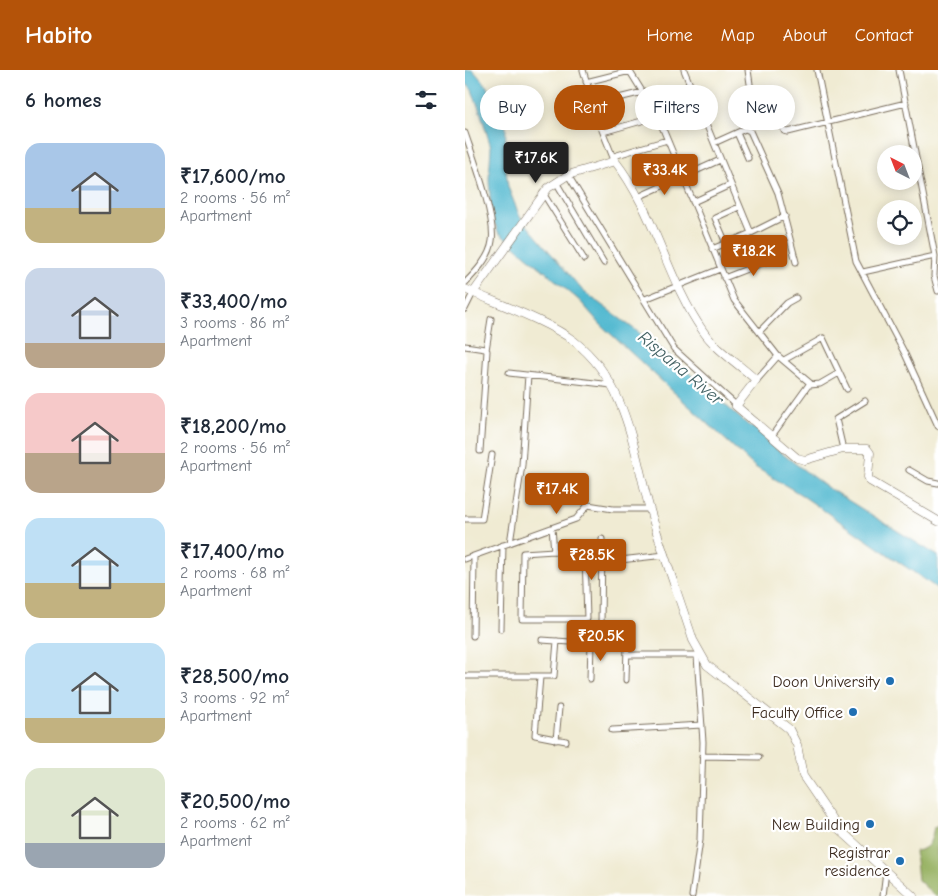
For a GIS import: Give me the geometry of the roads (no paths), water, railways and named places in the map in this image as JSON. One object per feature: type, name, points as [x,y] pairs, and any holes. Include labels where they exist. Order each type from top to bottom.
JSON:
[{"type":"main road","points":[[473,293],[528,218],[543,192],[568,176],[614,158],[639,197],[678,285],[706,335],[756,381],[735,405],[771,437],[801,460],[856,447],[869,450],[870,481],[938,522]]},
{"type":"main road","points":[[465,289],[563,333],[579,345],[612,385],[626,414],[650,509],[698,655],[707,665],[789,729],[797,746],[803,776],[810,789],[839,829],[913,896]]},
{"type":"street","points":[[583,70],[587,85]]},
{"type":"street","points":[[684,70],[690,85]]},
{"type":"street","points":[[748,70],[749,84]]},
{"type":"street","points":[[817,70],[856,261],[905,354],[938,426]]},
{"type":"street","points":[[899,70],[935,256],[934,276],[938,291]]},
{"type":"street","points":[[586,82],[629,71],[638,85]]},
{"type":"street","points":[[795,130],[906,102]]},
{"type":"street","points":[[635,123],[603,132],[614,158],[667,140]]},
{"type":"street","points":[[714,143],[747,129],[753,135],[785,216],[796,262]]},
{"type":"street","points":[[663,130],[734,300],[778,356],[810,385]]},
{"type":"street","points":[[709,130],[751,233]]},
{"type":"street","points":[[737,132],[748,158]]},
{"type":"street","points":[[465,133],[485,195],[493,239],[480,267],[465,282]]},
{"type":"street","points":[[639,197],[720,160]]},
{"type":"street","points":[[568,176],[677,353],[735,405]]},
{"type":"street","points":[[556,182],[604,263]]},
{"type":"street","points":[[693,202],[730,185]]},
{"type":"street","points":[[543,192],[584,259]]},
{"type":"street","points":[[726,243],[715,218],[739,207]]},
{"type":"street","points":[[712,249],[785,216]]},
{"type":"street","points":[[863,272],[935,256]]},
{"type":"street","points":[[724,278],[778,257]]},
{"type":"street","points":[[645,299],[720,268]]},
{"type":"street","points":[[465,309],[473,293]]},
{"type":"street","points":[[759,332],[781,309],[796,298]]},
{"type":"street","points":[[480,450],[486,350],[491,319]]},
{"type":"street","points":[[784,360],[822,337],[847,389]]},
{"type":"street","points":[[465,346],[486,350]]},
{"type":"street","points":[[756,381],[778,356]]},
{"type":"street","points":[[509,373],[612,385]]},
{"type":"street","points":[[771,437],[810,385],[819,384],[839,373]]},
{"type":"street","points":[[509,543],[522,465],[528,374]]},
{"type":"street","points":[[843,449],[836,419],[865,401]]},
{"type":"street","points":[[465,519],[483,519],[492,455]]},
{"type":"street","points":[[909,470],[928,482],[938,483]]},
{"type":"street","points":[[465,559],[576,519],[588,505],[613,509],[650,509]]},
{"type":"street","points":[[551,528],[554,551]]},
{"type":"street","points":[[601,624],[602,539]]},
{"type":"street","points":[[501,629],[503,545]]},
{"type":"street","points":[[554,551],[585,553],[587,619],[522,619],[523,553],[554,551]]},
{"type":"street","points":[[602,562],[665,555]]},
{"type":"street","points":[[473,636],[475,556]]},
{"type":"street","points":[[542,640],[627,645],[626,680]]},
{"type":"street","points":[[465,676],[540,677],[555,675],[557,641]]},
{"type":"street","points":[[590,679],[591,644]]},
{"type":"street","points":[[627,655],[698,655],[702,725],[700,840],[692,896]]},
{"type":"street","points":[[540,677],[535,735],[566,741]]},
{"type":"street","points":[[556,740],[559,708]]},
{"type":"street","points":[[612,730],[702,725]]},
{"type":"street","points":[[702,756],[759,758]]},
{"type":"street","points":[[883,896],[886,871]]},
{"type":"water","points":[[465,70],[473,70],[486,85],[480,85],[480,111],[472,90],[465,82]]},
{"type":"water","name":"Rispana River","points":[[486,130],[506,130],[505,160],[508,187],[520,217],[583,291],[665,352],[748,425],[759,431],[772,446],[825,486],[938,556],[938,589],[800,494],[755,467],[601,325],[580,301],[498,232],[491,214],[489,179],[491,147]]},
{"type":"place","name":"Doon University","points":[[890,681]]},
{"type":"place","name":"Faculty Office","points":[[853,712]]},
{"type":"place","name":"New Building","points":[[870,824]]},
{"type":"place","name":"Registrar residence","points":[[900,861]]}]
